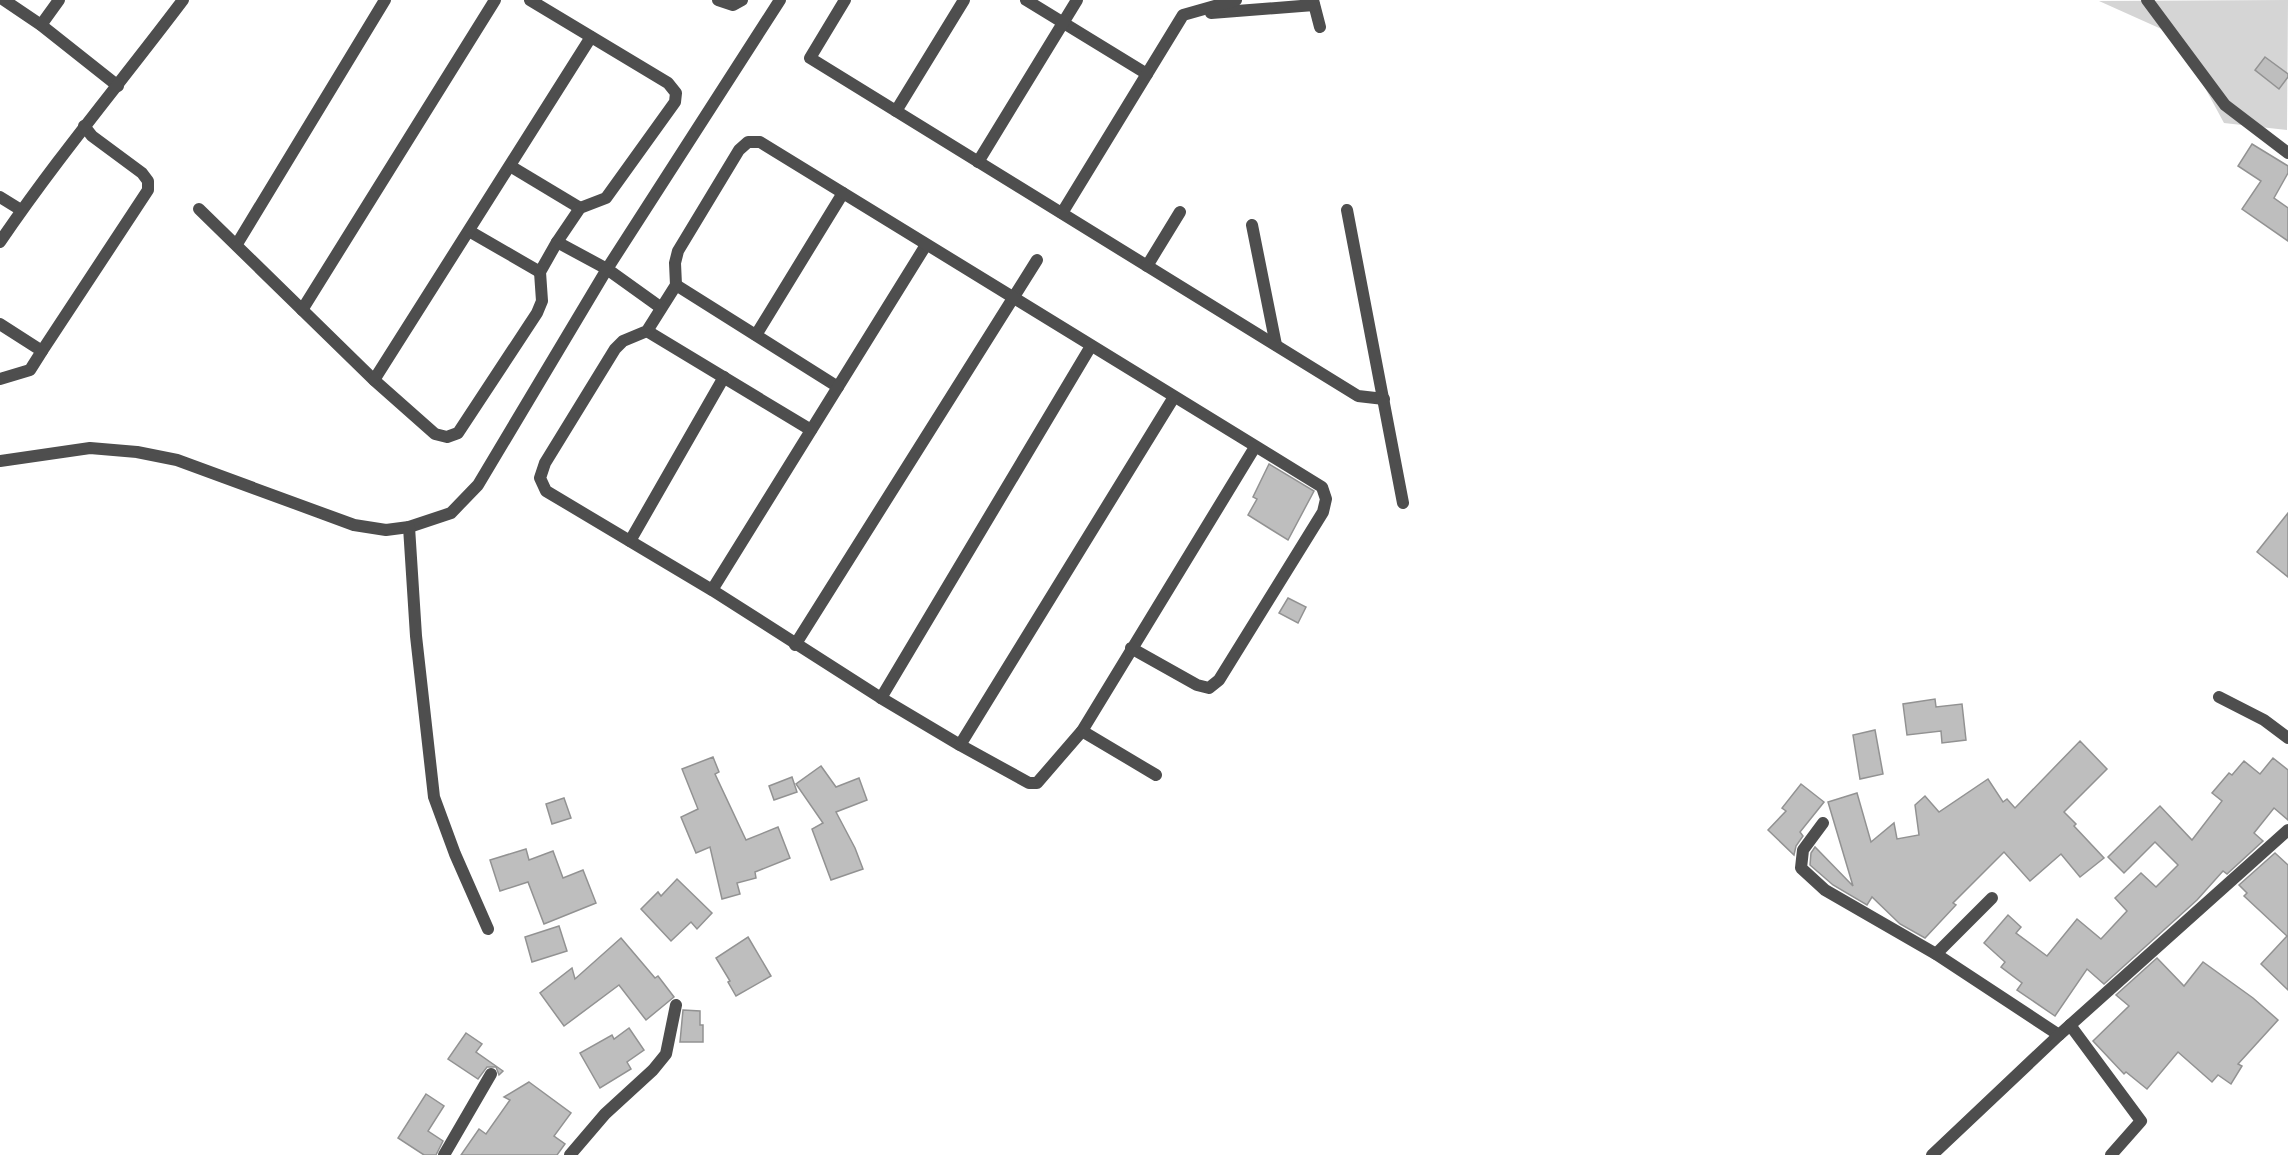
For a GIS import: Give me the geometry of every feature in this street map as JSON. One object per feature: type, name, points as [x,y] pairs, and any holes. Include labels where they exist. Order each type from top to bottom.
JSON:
[{"type":"street","points":[[4,0],[41,25],[118,86]]},
{"type":"street","points":[[41,25],[59,0]]},
{"type":"street","points":[[0,242],[84,126],[118,86],[183,0]]},
{"type":"street","points":[[237,244],[385,0]]},
{"type":"street","points":[[302,310],[495,0]]},
{"type":"street","points":[[199,209],[374,380],[435,434],[447,437],[458,433],[537,313],[542,301],[540,272],[557,242],[580,208],[606,198],[675,102],[676,93],[668,83],[530,0]]},
{"type":"street","points":[[718,0],[733,5],[742,0]]},
{"type":"street","points":[[0,461],[90,448],[137,452],[177,460],[354,525],[386,530],[409,527],[451,513],[478,485],[607,269],[780,0]]},
{"type":"street","points":[[845,0],[810,58],[1358,396],[1384,399]]},
{"type":"street","points":[[896,111],[964,0]]},
{"type":"street","points":[[1026,0],[1147,74]]},
{"type":"street","points":[[978,162],[1077,0]]},
{"type":"street","points":[[1062,213],[1183,15],[1236,0]]},
{"type":"street","points":[[2147,0],[2224,105],[2288,153]]},
{"type":"street","points":[[1183,15],[1314,2],[1320,27]]},
{"type":"street","points":[[374,380],[591,37]]},
{"type":"street","points":[[0,379],[30,370],[148,190],[148,181],[142,173],[93,136],[84,126]]},
{"type":"street","points":[[1131,648],[1197,685],[1209,687],[1219,680],[1323,512],[1326,499],[1322,487],[760,142],[748,142],[739,150],[678,251],[676,285],[646,331],[622,341],[615,350],[545,463],[540,478],[546,491],[712,590],[881,698],[960,746],[1029,783],[1037,783],[1082,731],[1131,648],[1255,447]]},
{"type":"street","points":[[510,166],[580,208]]},
{"type":"street","points":[[756,334],[843,193]]},
{"type":"street","points":[[0,197],[21,210]]},
{"type":"street","points":[[1347,210],[1403,503]]},
{"type":"street","points":[[1147,266],[1180,212]]},
{"type":"street","points":[[1252,225],[1276,345]]},
{"type":"street","points":[[469,231],[540,272]]},
{"type":"street","points":[[557,242],[607,269],[660,307]]},
{"type":"street","points":[[712,590],[926,245]]},
{"type":"street","points":[[795,645],[1037,260]]},
{"type":"street","points":[[676,285],[838,387]]},
{"type":"street","points":[[0,324],[42,351]]},
{"type":"street","points":[[646,331],[811,430]]},
{"type":"street","points":[[881,698],[1091,346]]},
{"type":"street","points":[[630,541],[724,378]]},
{"type":"street","points":[[960,746],[1174,397]]},
{"type":"street","points":[[409,527],[416,636],[435,797],[455,854],[488,929]]},
{"type":"street","points":[[2219,697],[2264,720],[2288,738]]},
{"type":"street","points":[[1082,731],[1156,775]]},
{"type":"street","points":[[1823,824],[1803,850],[1801,868],[1825,890],[1936,954],[2059,1035]]},
{"type":"street","points":[[1932,1155],[2059,1035],[2288,830]]},
{"type":"street","points":[[1936,954],[1992,898]]},
{"type":"street","points":[[570,1155],[605,1114],[653,1070],[666,1054],[676,1005]]},
{"type":"street","points":[[2070,1025],[2142,1121],[2111,1155]]},
{"type":"street","points":[[444,1155],[491,1074]]},
{"type":"shaded area","points":[[2288,0],[2287,130],[2224,123],[2177,36],[2099,1]]},
{"type":"building","points":[[2265,57],[2288,74],[2279,89],[2255,70]]},
{"type":"building","points":[[2252,144],[2288,166],[2288,173],[2274,198],[2288,208],[2288,241],[2242,209],[2261,181],[2238,166]]},
{"type":"building","points":[[1269,464],[1314,491],[1288,540],[1248,515],[1257,499],[1253,497]]},
{"type":"building","points":[[2288,513],[2288,577],[2257,552]]},
{"type":"building","points":[[1288,598],[1306,607],[1298,623],[1279,613]]},
{"type":"building","points":[[1935,699],[1936,707],[1962,704],[1966,740],[1942,743],[1941,731],[1907,735],[1903,704]]},
{"type":"building","points":[[1875,730],[1883,774],[1860,779],[1853,735]]},
{"type":"building","points":[[2080,741],[2107,769],[2064,812],[2104,858],[2080,877],[2061,854],[2030,881],[2004,852],[1953,903],[1956,905],[1925,938],[1900,924],[1872,897],[1867,905],[1833,885],[1810,865],[1811,853],[1815,847],[1853,886],[1828,802],[1857,793],[1871,842],[1894,823],[1897,839],[1919,835],[1915,805],[1925,796],[1939,812],[1988,779],[2003,802],[2007,799],[2015,808]]},
{"type":"building","points":[[713,757],[719,772],[715,774],[746,840],[778,827],[790,858],[755,872],[756,878],[737,883],[740,894],[722,899],[710,847],[696,853],[681,817],[698,809],[682,769]]},
{"type":"building","points":[[2273,758],[2288,770],[2288,820],[2274,808],[2254,833],[2263,841],[2227,874],[2223,871],[2197,900],[2104,984],[2087,969],[2055,1016],[2017,990],[2022,983],[2001,967],[2005,962],[1984,943],[2008,915],[2021,927],[2016,933],[2047,956],[2077,919],[2101,939],[2127,911],[2115,898],[2141,873],[2156,887],[2178,865],[2155,842],[2124,873],[2108,857],[2160,806],[2192,840],[2222,801],[2212,793],[2229,773],[2232,775],[2244,761],[2260,774]]},
{"type":"building","points":[[821,766],[836,787],[859,778],[867,800],[836,812],[863,869],[831,880],[812,829],[823,823],[796,784]]},
{"type":"building","points":[[792,777],[797,792],[774,800],[769,786]]},
{"type":"building","points":[[1801,784],[1824,802],[1800,832],[1803,836],[1796,846],[1794,855],[1768,830],[1786,811],[1782,808]]},
{"type":"building","points":[[564,798],[571,818],[552,824],[546,804]]},
{"type":"building","points":[[526,849],[529,860],[553,851],[563,878],[583,870],[596,903],[544,924],[528,882],[500,891],[490,860]]},
{"type":"building","points":[[2275,853],[2288,865],[2288,990],[2261,964],[2287,936],[2244,896],[2247,893],[2239,885]]},
{"type":"building","points":[[677,879],[712,913],[697,929],[691,922],[671,941],[641,909],[658,892],[661,896]]},
{"type":"building","points":[[559,926],[567,951],[532,962],[525,937]]},
{"type":"building","points":[[748,937],[771,976],[736,996],[716,958]]},
{"type":"building","points":[[621,938],[655,978],[658,976],[674,997],[646,1020],[619,985],[564,1026],[540,993],[572,968],[575,979]]},
{"type":"building","points":[[2157,958],[2184,986],[2203,962],[2253,998],[2278,1020],[2238,1064],[2242,1066],[2231,1084],[2218,1075],[2212,1082],[2178,1052],[2147,1089],[2126,1072],[2124,1074],[2093,1041],[2129,1006],[2116,995]]},
{"type":"building","points":[[683,1010],[700,1011],[703,1042],[680,1042]]},
{"type":"building","points":[[629,1028],[644,1050],[627,1062],[631,1069],[600,1088],[580,1053],[612,1035],[614,1039]]},
{"type":"building","points":[[466,1033],[482,1044],[476,1052],[503,1071],[499,1075],[496,1067],[487,1067],[478,1079],[448,1059]]},
{"type":"building","points":[[529,1082],[571,1113],[554,1136],[565,1144],[557,1155],[461,1155],[479,1129],[486,1134],[510,1100],[504,1097]]},
{"type":"building","points":[[426,1094],[444,1106],[428,1131],[443,1141],[436,1155],[424,1155],[398,1138]]}]
